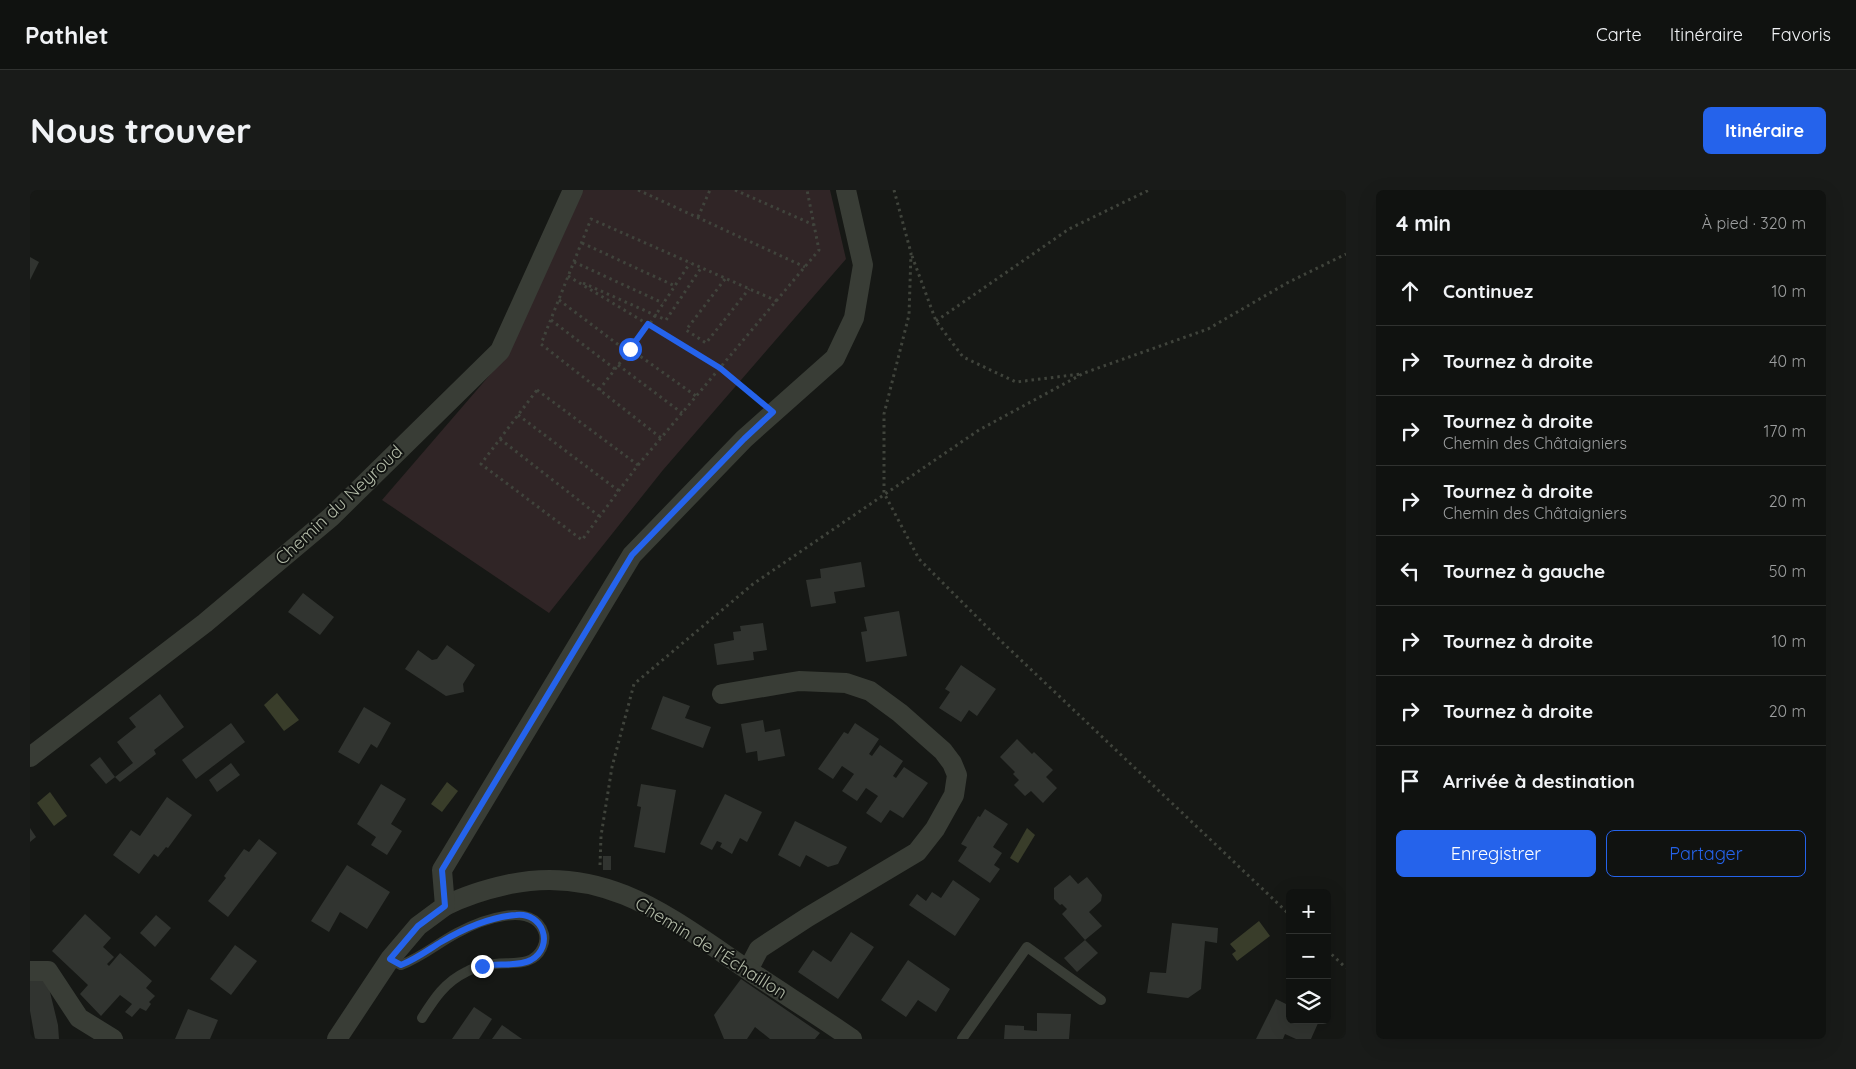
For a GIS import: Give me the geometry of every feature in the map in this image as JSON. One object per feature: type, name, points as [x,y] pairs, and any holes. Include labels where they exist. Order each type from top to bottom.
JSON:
[{"type":"street","name":"Chemin du Neyroud","points":[[30,757],[205,623],[331,517],[500,352],[573,190]]},
{"type":"street","points":[[445,906],[442,870],[632,555],[744,439],[835,358],[854,318],[863,265],[846,190]]},
{"type":"street","points":[[722,694],[799,681],[846,683],[870,691],[943,751],[952,763],[956,775],[954,796],[935,829],[917,852],[808,917],[759,949],[748,970]]},
{"type":"street","name":"Chemin de l'Échaillon","points":[[337,1039],[390,959],[418,926],[445,906],[460,898],[483,891],[539,880],[576,881],[599,885],[627,895],[706,941],[852,1039]]},
{"type":"street","points":[[30,970],[48,971],[79,1018],[113,1039]]},
{"type":"lane","points":[[390,959],[401,965],[414,960],[459,932],[501,917],[518,914],[529,917],[541,925],[545,938],[539,955],[529,961],[482,966],[467,971],[453,979],[440,991],[422,1018]]},
{"type":"lane","points":[[962,1039],[1027,947],[1101,1000]]},
{"type":"path","points":[[638,190],[805,267]]},
{"type":"path","points":[[698,218],[710,190]]},
{"type":"path","points":[[735,190],[814,226]]},
{"type":"path","points":[[638,465],[537,390],[481,464],[582,540],[638,465],[819,250],[807,190]]},
{"type":"path","points":[[894,190],[911,253],[936,320],[963,357],[1016,382],[1084,373]]},
{"type":"path","points":[[936,320],[1069,229],[1149,190]]},
{"type":"path","points":[[661,438],[541,344],[591,220],[776,301]]},
{"type":"path","points":[[582,243],[675,286]]},
{"type":"path","points":[[911,253],[909,315],[884,414],[884,494],[919,559],[1002,642],[1286,911]]},
{"type":"path","points":[[599,885],[601,836],[612,767],[634,684],[753,584],[980,430],[1084,373],[1208,329],[1288,282],[1346,254]]},
{"type":"path","points":[[574,262],[663,303]]},
{"type":"path","points":[[599,390],[655,316],[690,263]]},
{"type":"path","points":[[568,276],[666,320],[701,268]]},
{"type":"path","points":[[568,276],[720,368],[773,412]]},
{"type":"path","points":[[725,278],[686,330],[706,343],[749,289]]},
{"type":"path","points":[[559,300],[696,396]]},
{"type":"path","points":[[551,320],[615,369]]},
{"type":"path","points":[[618,365],[682,413]]},
{"type":"path","points":[[518,415],[619,491]]},
{"type":"path","points":[[500,439],[599,516]]},
{"type":"path","points":[[1331,954],[1346,968]]},
{"type":"shaded area","points":[[577,190],[830,190],[846,259],[663,470],[549,613],[382,500],[507,355]]},
{"type":"shaded area","points":[[277,693],[299,720],[284,731],[264,705]]},
{"type":"shaded area","points":[[447,782],[458,791],[442,812],[431,804]]},
{"type":"shaded area","points":[[50,792],[67,816],[54,826],[37,803]]},
{"type":"shaded area","points":[[1027,828],[1035,835],[1018,863],[1010,858]]},
{"type":"shaded area","points":[[1259,921],[1270,936],[1237,961],[1232,954],[1236,951],[1230,944]]},
{"type":"building","points":[[30,257],[39,262],[30,280]]},
{"type":"building","points":[[861,562],[865,587],[834,592],[836,603],[811,607],[806,580],[821,578],[820,569]]},
{"type":"building","points":[[303,593],[334,617],[320,635],[288,612]]},
{"type":"building","points":[[899,611],[907,656],[866,662],[861,632],[867,631],[864,617]]},
{"type":"building","points":[[763,623],[767,650],[753,652],[754,660],[717,665],[714,644],[734,640],[733,632],[741,631],[740,626]]},
{"type":"building","points":[[447,645],[475,665],[463,684],[464,692],[446,696],[405,669],[418,650],[432,660],[437,659]]},
{"type":"building","points":[[961,665],[996,689],[977,716],[969,710],[961,722],[939,708],[950,692],[945,689]]},
{"type":"building","points":[[160,694],[184,727],[154,750],[156,754],[120,782],[115,777],[133,763],[117,742],[136,727],[129,718]]},
{"type":"building","points":[[663,696],[690,706],[685,718],[711,727],[703,748],[651,729]]},
{"type":"building","points":[[364,707],[391,723],[377,748],[371,744],[359,764],[338,752]]},
{"type":"building","points":[[763,720],[765,732],[780,729],[785,756],[758,761],[757,751],[746,753],[741,724]]},
{"type":"building","points":[[231,723],[245,742],[196,779],[182,760]]},
{"type":"building","points":[[855,723],[879,739],[869,754],[872,756],[880,745],[903,761],[893,776],[896,778],[904,767],[928,783],[903,818],[890,810],[881,823],[866,813],[878,796],[866,788],[857,801],[842,791],[854,774],[842,766],[833,779],[818,769],[844,732],[848,734]]},
{"type":"building","points":[[1017,739],[1032,754],[1034,752],[1053,770],[1046,777],[1057,788],[1043,803],[1031,791],[1025,796],[1014,785],[1019,780],[1013,774],[1015,772],[1000,757]]},
{"type":"building","points":[[100,757],[115,777],[106,784],[90,765]]},
{"type":"building","points":[[231,763],[240,775],[217,792],[209,780]]},
{"type":"building","points":[[381,784],[406,799],[391,824],[402,831],[387,855],[371,845],[376,837],[357,824]]},
{"type":"building","points":[[641,784],[676,790],[665,853],[634,847],[641,807],[637,806]]},
{"type":"building","points":[[725,794],[762,812],[747,842],[740,838],[732,854],[720,847],[722,843],[717,841],[712,850],[700,844]]},
{"type":"building","points":[[167,797],[192,815],[168,848],[166,847],[158,857],[154,854],[139,874],[113,855],[131,830],[140,836]]},
{"type":"building","points":[[985,809],[1008,824],[993,847],[1002,853],[994,865],[1000,869],[990,883],[958,861],[967,847],[961,844],[978,816],[980,817]]},
{"type":"building","points":[[795,821],[847,847],[838,864],[828,867],[806,855],[800,867],[778,855]]},
{"type":"building","points":[[30,828],[36,837],[30,842]]},
{"type":"building","points":[[259,839],[277,853],[228,917],[208,901],[226,878],[224,876],[244,849],[249,852]]},
{"type":"building","points":[[603,856],[611,856],[611,870],[603,870]]},
{"type":"building","points":[[347,865],[390,892],[367,929],[340,912],[329,932],[311,921]]},
{"type":"building","points":[[1070,875],[1078,884],[1087,877],[1102,895],[1101,901],[1089,912],[1102,926],[1085,940],[1062,914],[1067,909],[1054,899],[1054,888]]},
{"type":"building","points":[[953,880],[980,899],[955,936],[909,905],[917,894],[926,901],[932,892],[941,898]]},
{"type":"building","points":[[85,914],[111,938],[103,947],[114,957],[107,964],[109,966],[120,953],[152,981],[146,988],[155,996],[149,1002],[151,1004],[146,1011],[140,1008],[132,1017],[125,1012],[132,1004],[120,995],[101,1016],[80,994],[88,985],[52,951]]},
{"type":"building","points":[[156,915],[171,928],[155,947],[140,933]]},
{"type":"building","points":[[1172,923],[1218,928],[1217,943],[1205,941],[1201,989],[1188,998],[1147,993],[1150,972],[1166,973]]},
{"type":"building","points":[[851,932],[874,947],[838,999],[798,972],[813,950],[831,962]]},
{"type":"building","points":[[1085,940],[1098,953],[1077,972],[1064,958]]},
{"type":"building","points":[[235,945],[257,961],[231,995],[210,979]]},
{"type":"building","points":[[908,960],[950,989],[936,1012],[918,1000],[906,1017],[881,1000]]},
{"type":"building","points":[[30,979],[43,981],[51,986],[49,988],[58,1025],[59,1039],[35,1039],[30,1011]]},
{"type":"building","points":[[741,979],[820,1033],[815,1039],[770,1039],[755,1027],[747,1039],[724,1039],[714,1015]]},
{"type":"building","points":[[1276,999],[1286,1004],[1286,1024],[1318,1024],[1311,1039],[1296,1039],[1285,1034],[1283,1039],[1256,1039]]},
{"type":"building","points":[[474,1007],[492,1019],[479,1039],[452,1039]]},
{"type":"building","points":[[188,1009],[218,1020],[210,1039],[175,1039]]},
{"type":"building","points":[[1037,1013],[1071,1014],[1069,1039],[1004,1039],[1005,1025],[1024,1026],[1024,1030],[1037,1031]]},
{"type":"building","points":[[502,1025],[522,1039],[492,1039]]},
{"type":"route","points":[[482,966],[515,964],[529,961],[539,955],[545,938],[541,925],[529,917],[518,914],[501,917],[459,932],[414,960],[401,965],[390,959],[418,926],[445,906],[442,870],[632,555],[744,439],[773,412],[720,368],[648,324],[630,349]]}]
